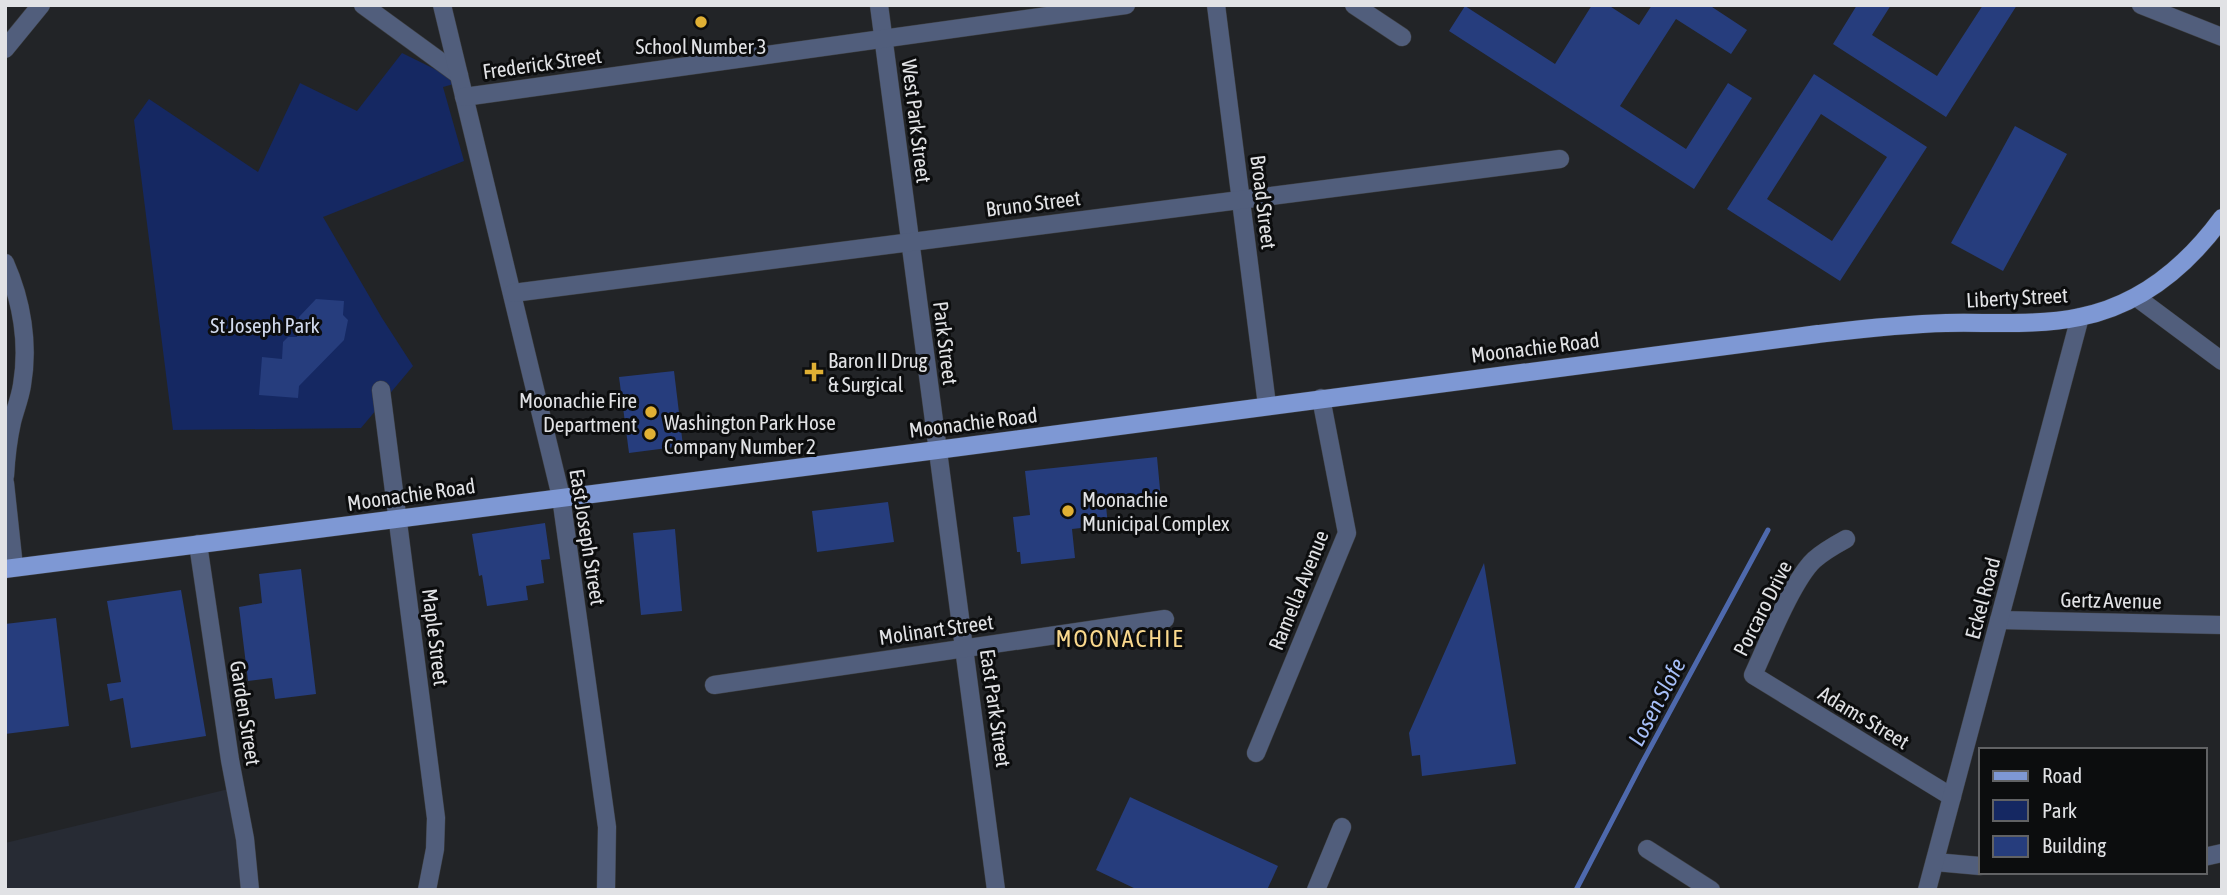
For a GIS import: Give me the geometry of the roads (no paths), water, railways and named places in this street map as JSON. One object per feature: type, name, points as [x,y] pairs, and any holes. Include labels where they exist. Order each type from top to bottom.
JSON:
[{"type":"main road","name":"Liberty Street","points":[[1947,323],[2054,321],[2113,308],[2165,279],[2188,259],[2222,218]]},
{"type":"main road","name":"Moonachie Road","points":[[10,568],[1818,334],[1899,324],[1947,323]]},
{"type":"street","points":[[5,49],[41,5]]},
{"type":"street","points":[[363,5],[459,75]]},
{"type":"street","name":"East Joseph Street","points":[[442,5],[561,497],[607,827],[607,890]]},
{"type":"street","name":"West Park Street","points":[[879,5],[910,242]]},
{"type":"street","name":"Frederick Street","points":[[464,97],[1126,5]]},
{"type":"street","name":"Broad Street","points":[[1216,5],[1267,405]]},
{"type":"street","points":[[1354,5],[1402,37]]},
{"type":"street","points":[[2141,5],[2222,37]]},
{"type":"street","name":"Bruno Street","points":[[513,293],[1560,159]]},
{"type":"street","name":"Park Street","points":[[910,242],[937,450]]},
{"type":"street","points":[[5,263],[16,290],[25,352],[22,386],[6,451],[5,476]]},
{"type":"street","points":[[2136,297],[2222,361]]},
{"type":"street","name":"Eckel Road","points":[[1927,890],[2080,317]]},
{"type":"street","name":"Maple Street","points":[[382,390],[436,818],[435,849],[427,890]]},
{"type":"street","name":"Ramella Avenue","points":[[1256,753],[1347,533],[1321,398]]},
{"type":"street","name":"East Park Street","points":[[937,450],[996,890]]},
{"type":"street","points":[[5,483],[10,568]]},
{"type":"street","name":"Porcaro Drive","points":[[1753,675],[1800,577],[1812,561],[1828,548],[1846,539]]},
{"type":"street","name":"Garden Street","points":[[198,544],[250,890]]},
{"type":"street","name":"Molinart Street","points":[[714,685],[1165,619]]},
{"type":"street","name":"Gertz Avenue","points":[[1999,620],[2222,625]]},
{"type":"street","name":"Adams Street","points":[[1753,675],[1952,797]]},
{"type":"street","points":[[1316,890],[1342,827]]},
{"type":"street","points":[[1647,849],[1711,890]]},
{"type":"street","points":[[1935,862],[1979,866]]},
{"type":"waterway","name":"Losen Slofe","points":[[1576,890],[1768,530]]},
{"type":"place","name":"School Number 3","points":[[701,22]]},
{"type":"place","name":"Baron II Drug & Surgical","points":[[814,372]]},
{"type":"place","name":"Moonachie Fire Department","points":[[651,412]]},
{"type":"place","name":"Washington Park Hose Company Number 2","points":[[650,434]]},
{"type":"place","name":"Moonachie Municipal Complex","points":[[1068,511]]},
{"type":"district","name":"MOONACHIE","points":[[1120,638]]},
{"type":"park label","name":"St Joseph Park","points":[[265,325]]}]
